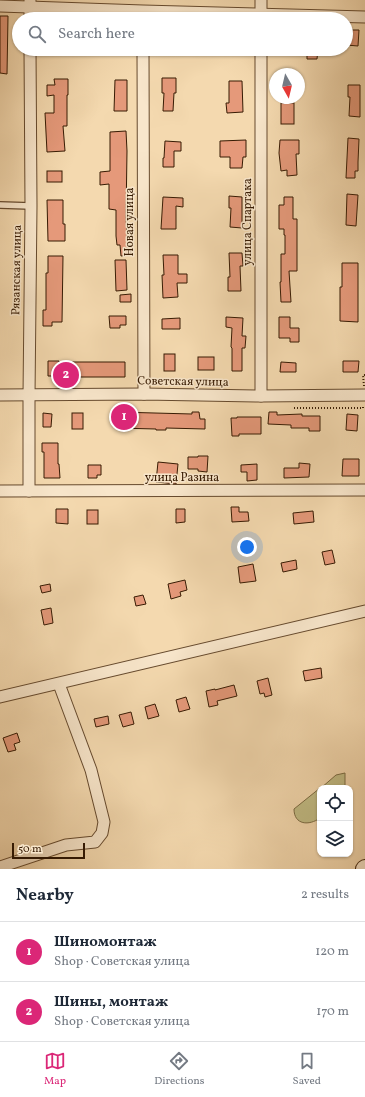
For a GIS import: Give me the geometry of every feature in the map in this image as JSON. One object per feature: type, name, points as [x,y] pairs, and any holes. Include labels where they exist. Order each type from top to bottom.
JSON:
[{"type":"street","points":[[143,0],[143,12]]},
{"type":"street","points":[[261,0],[261,12]]},
{"type":"street","points":[[0,6],[30,4],[112,12]]},
{"type":"street","points":[[353,17],[365,17]]},
{"type":"street","name":"Рязанская улица","points":[[29,491],[31,206],[30,56]]},
{"type":"street","name":"Новая улица","points":[[143,56],[144,394]]},
{"type":"street","name":"улица Спартака","points":[[261,56],[261,396]]},
{"type":"street","name":"Советская улица","points":[[0,396],[144,394],[261,396],[365,395]]},
{"type":"street","name":"улица Разина","points":[[0,491],[365,490]]},
{"type":"street","points":[[0,697],[365,611]]},
{"type":"street","points":[[0,867],[66,845],[95,842],[102,833],[104,822],[91,770],[59,684]]},
{"type":"lane","points":[[0,205],[31,206]]},
{"type":"shaded area","points":[[345,773],[345,785],[324,785],[336,775]]},
{"type":"shaded area","points":[[317,790],[317,820],[307,823],[299,821],[294,809]]},
{"type":"building","points":[[0,16],[8,16],[7,74],[0,73]]},
{"type":"building","points":[[353,30],[359,30],[358,46],[353,46]]},
{"type":"building","points":[[307,56],[317,56],[317,59],[307,59]]},
{"type":"building","points":[[162,78],[176,78],[176,93],[174,93],[173,111],[163,111],[164,93],[162,93]]},
{"type":"building","points":[[54,79],[68,79],[67,126],[63,126],[65,151],[47,152],[45,113],[54,113],[54,95],[47,96],[47,85],[55,85]]},
{"type":"building","points":[[115,80],[127,80],[127,111],[114,111]]},
{"type":"building","points":[[229,81],[242,81],[243,112],[227,113],[226,103],[229,103]]},
{"type":"building","points":[[348,85],[360,85],[360,117],[349,116],[350,97],[348,97]]},
{"type":"building","points":[[281,104],[294,104],[294,124],[281,124]]},
{"type":"building","points":[[126,131],[126,217],[127,238],[130,238],[131,255],[121,256],[120,245],[117,245],[116,236],[116,210],[109,209],[109,184],[100,185],[100,172],[110,171],[110,132]]},
{"type":"building","points":[[348,138],[359,139],[358,171],[355,171],[355,178],[346,178]]},
{"type":"building","points":[[246,140],[246,157],[243,157],[242,168],[230,168],[230,157],[220,157],[220,141]]},
{"type":"building","points":[[280,140],[299,140],[299,154],[296,154],[297,175],[287,176],[287,170],[281,171],[279,153]]},
{"type":"building","points":[[165,141],[181,142],[181,151],[174,151],[174,167],[163,167]]},
{"type":"building","points":[[47,171],[62,171],[62,182],[47,182]]},
{"type":"building","points":[[347,194],[358,195],[356,226],[346,225]]},
{"type":"building","points":[[229,196],[242,197],[242,228],[230,227],[231,208],[229,208]]},
{"type":"building","points":[[163,197],[183,198],[183,207],[176,206],[176,229],[161,229]]},
{"type":"building","points":[[284,197],[293,197],[293,219],[297,219],[297,271],[289,271],[291,302],[281,302],[281,254],[285,254],[285,235],[284,229],[279,229],[279,205],[284,205]]},
{"type":"building","points":[[47,200],[63,200],[65,241],[48,241]]},
{"type":"building","points":[[229,253],[242,253],[243,266],[240,266],[241,291],[228,291],[228,277],[230,277]]},
{"type":"building","points":[[163,255],[178,255],[178,274],[187,274],[187,283],[177,283],[178,297],[163,298]]},
{"type":"building","points":[[48,256],[63,256],[62,322],[52,322],[52,326],[43,326],[43,310],[46,310],[46,273],[48,273]]},
{"type":"building","points":[[115,260],[126,260],[127,290],[116,291]]},
{"type":"building","points":[[342,263],[358,263],[358,322],[340,321]]},
{"type":"building","points":[[131,294],[131,302],[120,302],[120,295]]},
{"type":"building","points":[[109,316],[126,316],[126,325],[120,325],[120,328],[110,328]]},
{"type":"building","points":[[226,317],[243,318],[242,336],[246,336],[245,348],[242,348],[242,371],[232,371],[232,328],[226,327]]},
{"type":"building","points":[[279,317],[290,317],[290,328],[299,328],[299,342],[290,342],[290,338],[279,338]]},
{"type":"building","points":[[180,318],[180,329],[162,329],[162,319]]},
{"type":"building","points":[[164,354],[175,354],[175,371],[164,371]]},
{"type":"building","points":[[198,357],[214,357],[214,370],[198,370]]},
{"type":"building","points":[[48,361],[125,362],[125,377],[70,377],[70,381],[62,381],[62,376],[48,376]]},
{"type":"building","points":[[343,361],[359,361],[358,372],[343,372]]},
{"type":"building","points":[[281,362],[296,363],[296,372],[280,372]]},
{"type":"building","points":[[117,412],[192,414],[192,412],[199,412],[200,419],[205,419],[205,429],[166,428],[166,430],[156,430],[116,428]]},
{"type":"building","points":[[269,412],[277,412],[277,415],[302,414],[302,416],[320,416],[320,431],[309,431],[309,428],[291,428],[291,425],[268,424]]},
{"type":"building","points":[[43,413],[52,414],[51,427],[43,427]]},
{"type":"building","points":[[72,413],[83,413],[83,429],[72,429]]},
{"type":"building","points":[[347,414],[358,415],[357,431],[346,430]]},
{"type":"building","points":[[261,417],[261,434],[239,434],[239,436],[232,436],[231,418]]},
{"type":"building","points":[[42,443],[58,443],[60,478],[44,478],[44,452],[42,452]]},
{"type":"building","points":[[208,456],[207,472],[198,471],[198,469],[188,469],[188,457]]},
{"type":"building","points":[[343,459],[359,459],[359,476],[342,476]]},
{"type":"building","points":[[158,462],[178,464],[176,484],[156,482]]},
{"type":"building","points":[[299,463],[310,464],[309,477],[284,478],[284,468],[299,468]]},
{"type":"building","points":[[257,464],[257,480],[247,481],[247,472],[241,472],[241,465]]},
{"type":"building","points":[[88,465],[101,465],[101,475],[97,475],[97,478],[88,478]]},
{"type":"building","points":[[231,507],[239,507],[239,512],[248,512],[249,521],[232,522]]},
{"type":"building","points":[[56,509],[68,509],[68,524],[56,523]]},
{"type":"building","points":[[176,509],[185,509],[185,522],[176,523]]},
{"type":"building","points":[[87,510],[98,510],[98,524],[87,524]]},
{"type":"building","points":[[313,511],[314,522],[294,524],[293,513]]},
{"type":"building","points":[[332,550],[335,563],[325,565],[322,552]]},
{"type":"building","points":[[296,560],[297,569],[283,572],[281,563]]},
{"type":"building","points":[[253,564],[256,581],[240,583],[238,567]]},
{"type":"building","points":[[185,580],[187,590],[180,592],[181,596],[171,599],[168,584]]},
{"type":"building","points":[[50,584],[51,591],[42,593],[40,586]]},
{"type":"building","points":[[143,595],[146,604],[136,606],[134,597]]},
{"type":"building","points":[[51,608],[53,623],[44,625],[41,610]]},
{"type":"building","points":[[321,668],[322,678],[305,681],[303,671]]},
{"type":"building","points":[[268,678],[272,695],[265,697],[264,693],[260,694],[257,681]]},
{"type":"building","points":[[234,685],[237,696],[217,701],[218,705],[209,707],[206,691]]},
{"type":"building","points":[[186,697],[190,709],[179,712],[176,700]]},
{"type":"building","points":[[155,704],[159,716],[148,719],[145,707]]},
{"type":"building","points":[[131,712],[134,724],[123,727],[119,715]]},
{"type":"building","points":[[108,716],[109,724],[96,727],[94,719]]},
{"type":"building","points":[[17,733],[20,742],[14,744],[16,750],[8,752],[3,738]]},
{"type":"place","name":"Шины, монтаж","points":[[66,375]]},
{"type":"place","name":"Шиномонтаж","points":[[124,417]]}]
